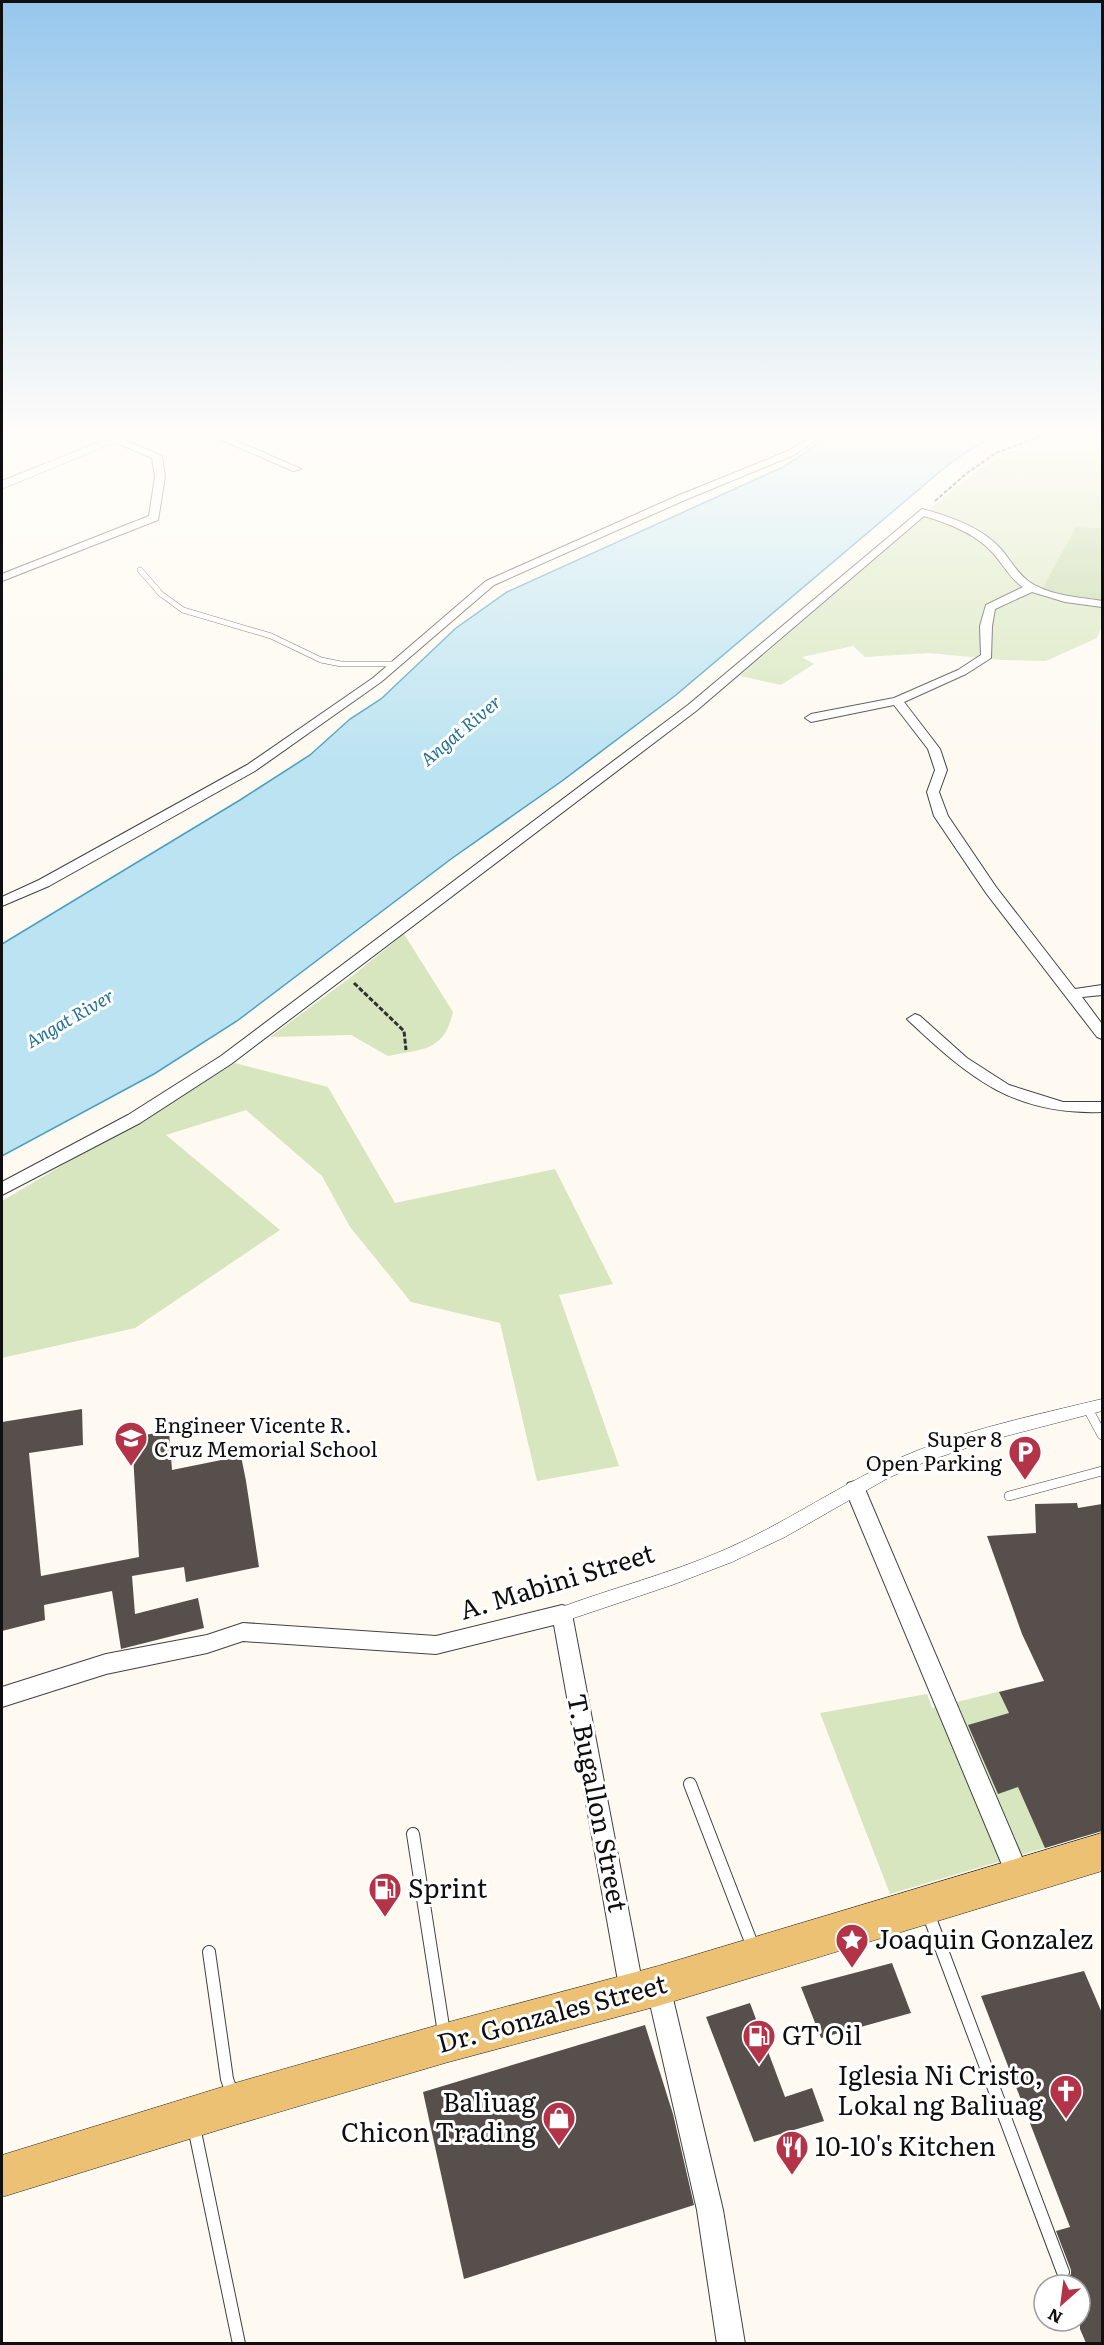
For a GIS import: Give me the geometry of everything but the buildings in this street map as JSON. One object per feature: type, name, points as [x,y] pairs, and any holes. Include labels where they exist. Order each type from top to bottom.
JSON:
[{"type":"main road","name":"Dr. Gonzales Street","points":[[2,2176],[235,2104],[645,1989],[926,1907],[1018,1876],[1102,1852]]},
{"type":"street","points":[[2,578],[90,543]]},
{"type":"street","points":[[2,902],[44,883],[250,768],[377,680],[490,583],[579,543]]},
{"type":"street","points":[[2,1190],[134,1119],[226,1060],[692,708],[885,543]]},
{"type":"street","points":[[988,543],[996,550],[1011,573],[1032,588],[1048,594],[1102,604]]},
{"type":"street","points":[[811,718],[897,701],[962,672],[987,656],[986,626],[990,607],[1032,588]]},
{"type":"street","points":[[897,701],[934,749],[941,770],[933,792],[941,816],[991,890],[1102,1034]]},
{"type":"street","points":[[1072,994],[1102,990]]},
{"type":"street","points":[[915,1019],[962,1062],[1003,1089],[1063,1107],[1102,1107]]},
{"type":"street","name":"A. Mabini Street","points":[[2,1697],[106,1664],[207,1644],[243,1632],[436,1645],[562,1614],[738,1551],[917,1458],[1008,1427],[1095,1407]]},
{"type":"street","points":[[855,1489],[1018,1876]]},
{"type":"street","name":"T. Bugallon Street","points":[[562,1614],[645,1989],[710,2210],[731,2343]]},
{"type":"lane","points":[[140,570],[161,594],[183,610],[271,636],[321,660],[341,664],[395,664]]},
{"type":"lane","points":[[1095,1407],[1102,1435]]},
{"type":"lane","points":[[1008,1496],[1102,1471]]},
{"type":"lane","points":[[690,1784],[756,1956]]},
{"type":"lane","points":[[413,1834],[446,2043]]},
{"type":"lane","points":[[926,1907],[1062,2271]]},
{"type":"lane","points":[[209,1952],[227,2079],[235,2104]]},
{"type":"lane","points":[[193,2118],[239,2343]]},
{"type":"path","points":[[343,971],[389,1019],[404,1031],[406,1050]]},
{"type":"green space","points":[[891,543],[1067,543],[1041,593],[1102,606],[1102,625],[1097,638],[1046,661],[1002,660],[929,653],[865,657],[853,646],[802,657],[814,664],[781,685],[740,676]]},
{"type":"green space","points":[[1067,543],[1102,543],[1102,606],[1040,593]]},
{"type":"green space","points":[[404,934],[453,1012],[444,1035],[437,1042],[421,1050],[388,1056],[351,1035],[270,1037],[351,977]]},
{"type":"green space","points":[[235,1063],[328,1087],[395,1203],[555,1169],[613,1284],[559,1295],[619,1466],[537,1481],[500,1323],[411,1302],[350,1227],[322,1176],[246,1110],[166,1135],[280,1230],[135,1328],[2,1358],[2,1201]]},
{"type":"green space","points":[[1043,1681],[1102,1804],[1102,1831],[890,1894],[820,1713],[927,1694],[932,1708]]},
{"type":"water","name":"Angat River","points":[[614,543],[855,543],[676,695],[562,781],[451,859],[237,1021],[154,1074],[2,1156],[2,944],[310,755],[350,719],[381,699],[456,628],[507,592]]},
{"type":"place","name":"Engineer Vicente R. Cruz Memorial School","points":[[131,1467]]},
{"type":"place","name":"Super 8 Open Parking","points":[[1025,1481]]},
{"type":"place","name":"Sprint","points":[[385,1918]]},
{"type":"place","name":"Joaquin Gonzalez","points":[[852,1969]]},
{"type":"place","name":"GT Oil","points":[[759,2065]]},
{"type":"place","name":"Iglesia Ni Cristo, Lokal ng Baliuag","points":[[1066,2120]]},
{"type":"place","name":"Baliuag Chicon Trading","points":[[559,2147]]},
{"type":"place","name":"10-10's Kitchen","points":[[792,2176]]}]
